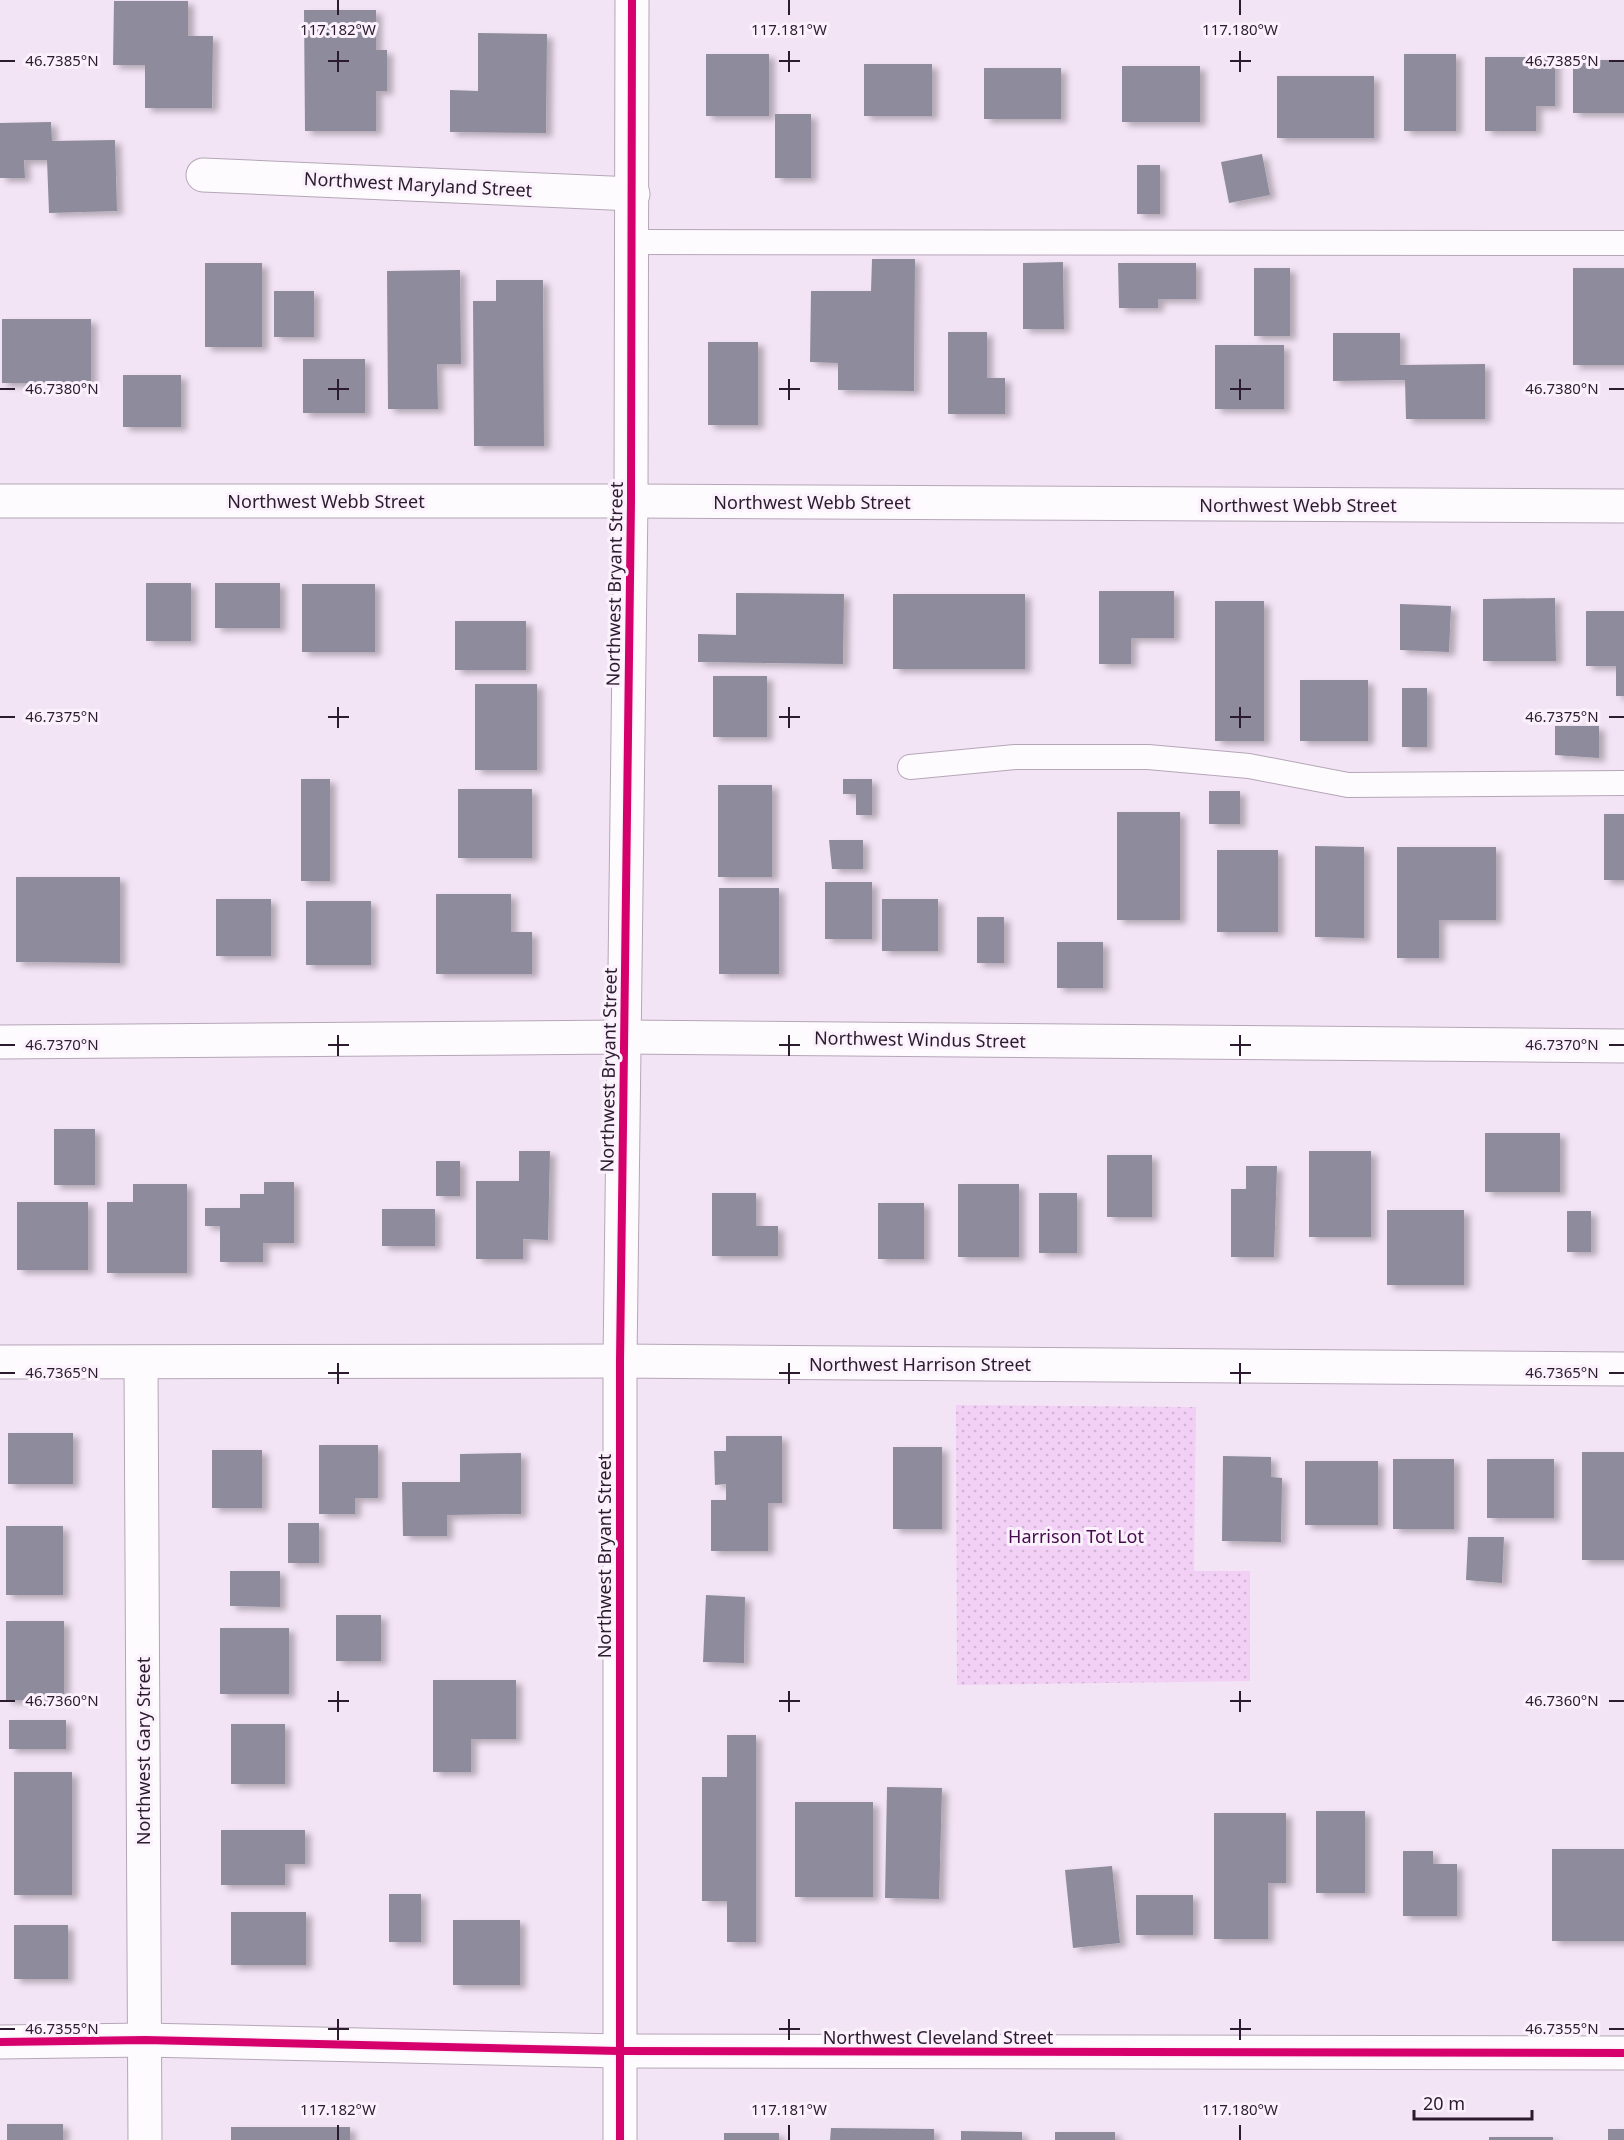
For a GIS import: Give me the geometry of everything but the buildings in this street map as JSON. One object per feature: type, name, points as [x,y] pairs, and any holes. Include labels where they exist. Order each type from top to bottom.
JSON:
[{"type":"street","name":"Northwest Bryant Street","points":[[620,2140],[620,1361],[631,501],[632,0]]},
{"type":"street","name":"Northwest Maryland Street","points":[[203,175],[633,194]]},
{"type":"street","name":"Northwest Webb Street","points":[[0,501],[631,501],[1624,506]]},
{"type":"street","name":"Northwest Windus Street","points":[[0,1042],[623,1037],[1624,1046]]},
{"type":"street","name":"Northwest Harrison Street","points":[[0,1362],[620,1361],[1624,1369]]},
{"type":"street","name":"Northwest Gary Street","points":[[141,1363],[145,2140]]},
{"type":"street","name":"Northwest Cleveland Street","points":[[0,2042],[145,2040],[619,2051],[1624,2053]]},
{"type":"lane","points":[[632,242],[1624,243]]},
{"type":"lane","points":[[910,767],[1015,757],[1148,757],[1249,766],[1348,785],[1624,783]]},
{"type":"green space","name":"Harrison Tot Lot","points":[[956,1405],[1196,1407],[1194,1571],[1250,1571],[1250,1681],[957,1685]]},
{"type":"cycle path","points":[[620,2140],[620,1361],[631,501],[632,0]]},
{"type":"cycle path","points":[[0,2042],[145,2040],[619,2051],[1624,2053]]}]
